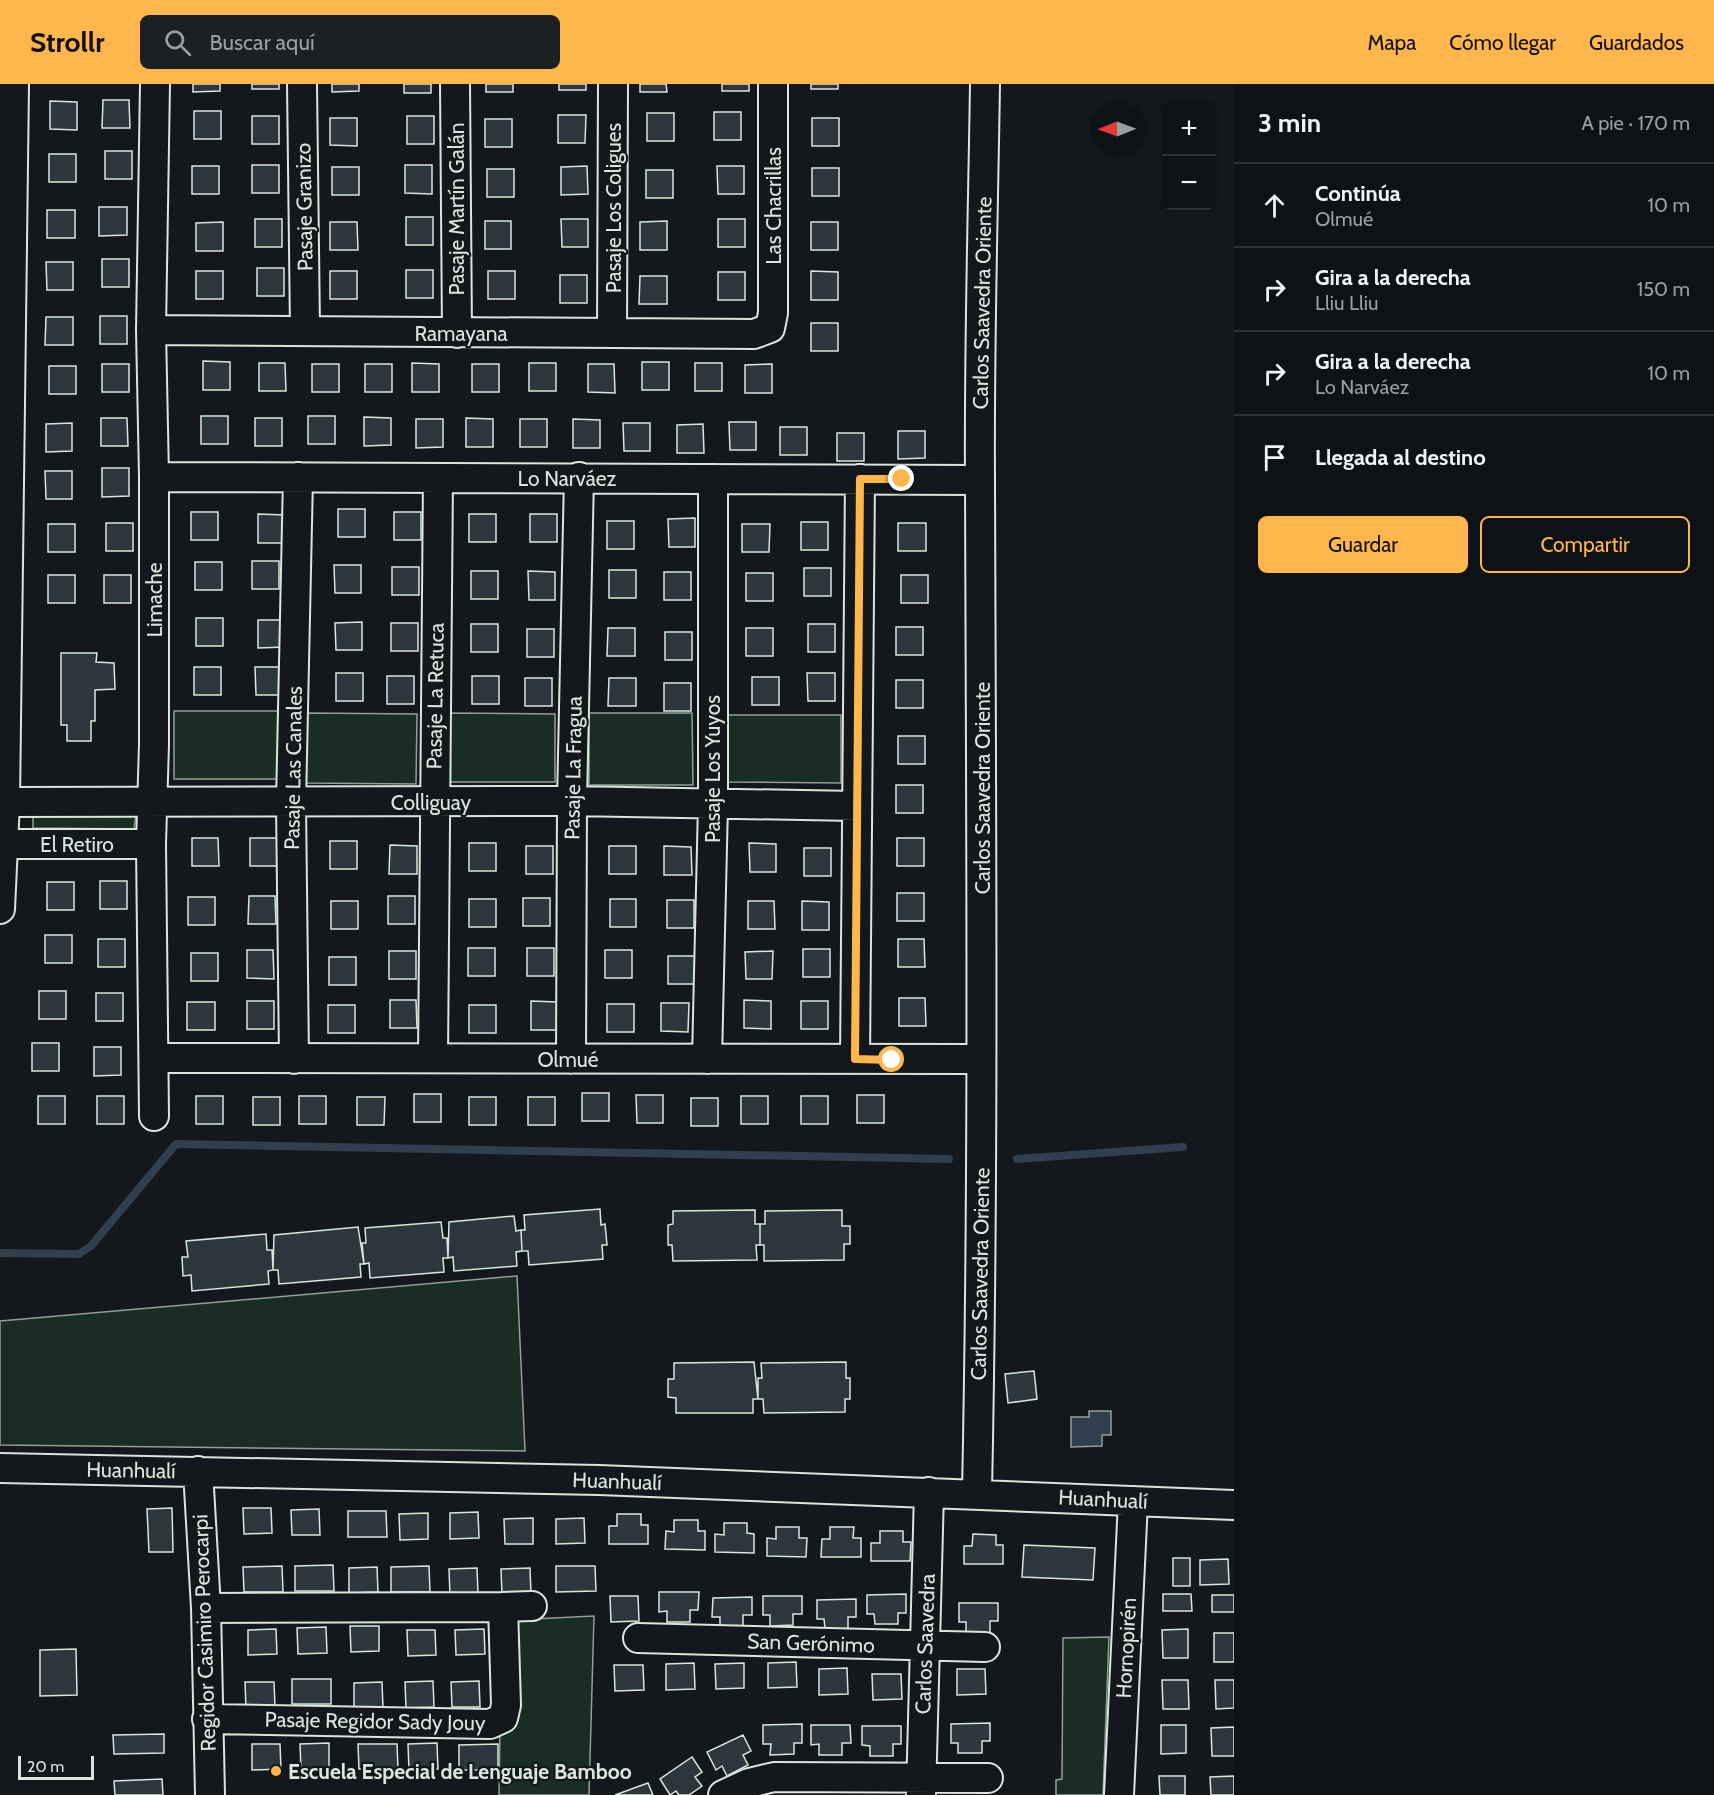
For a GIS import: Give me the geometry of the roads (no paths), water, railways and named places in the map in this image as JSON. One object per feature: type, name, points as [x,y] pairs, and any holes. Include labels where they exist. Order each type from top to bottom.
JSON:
[{"type":"street","points":[[0,909],[5,802],[3,750],[7,118],[14,84]]},
{"type":"street","name":"Limache","points":[[154,1116],[151,844],[154,477],[151,330],[155,84]]},
{"type":"street","name":"Pasaje Granizo","points":[[302,84],[305,330]]},
{"type":"street","name":"Pasaje Martín Galán","points":[[455,84],[457,333]]},
{"type":"street","name":"Pasaje Los Coligues","points":[[612,332],[613,84]]},
{"type":"street","name":"Las Chacrillas","points":[[770,328],[773,313],[773,84]]},
{"type":"street","name":"Carlos Saavedra Oriente","points":[[977,1493],[981,1059],[980,480],[985,84]]},
{"type":"street","name":"Ramayana","points":[[151,330],[754,334],[770,328]]},
{"type":"street","name":"Lo Narváez","points":[[154,477],[980,480]]},
{"type":"street","name":"Pasaje Las Canales","points":[[294,1059],[291,803],[298,477]]},
{"type":"street","name":"Pasaje La Fragua","points":[[571,1059],[572,801],[579,477]]},
{"type":"street","name":"Pasaje La Retuca","points":[[433,1058],[438,478]]},
{"type":"street","name":"Pasaje Los Yuyos","points":[[707,1059],[713,804],[713,479]]},
{"type":"street","points":[[855,1059],[860,479]]},
{"type":"street","name":"Colliguay","points":[[5,802],[572,801],[856,806]]},
{"type":"street","name":"El Retiro","points":[[4,844],[151,844]]},
{"type":"street","name":"Olmué","points":[[155,1058],[981,1059]]},
{"type":"street","name":"Huanhualí","points":[[0,1468],[599,1480],[977,1493],[1234,1505]]},
{"type":"street","name":"Regidor Casimiro Perocarpi","points":[[198,1471],[206,1608],[210,1795]]},
{"type":"street","name":"Carlos Saavedra","points":[[921,1787],[929,1492]]},
{"type":"street","name":"Hornopirén","points":[[1119,1795],[1133,1501]]},
{"type":"street","points":[[206,1608],[532,1606]]},
{"type":"street","name":"Pasaje Regidor Sady Jouy","points":[[207,1719],[490,1724],[498,1721],[503,1718],[506,1705],[503,1607]]},
{"type":"street","name":"San Gerónimo","points":[[638,1638],[985,1647]]},
{"type":"street","points":[[723,1795],[749,1783],[774,1777],[794,1786],[921,1787],[988,1778]]},
{"type":"water","points":[[1089,1411],[1111,1411],[1111,1435],[1102,1435],[1102,1446],[1071,1447],[1071,1417],[1089,1417]]},
{"type":"waterway","points":[[0,1253],[79,1254],[91,1246],[176,1144],[949,1159]]},
{"type":"waterway","points":[[1017,1159],[1183,1147]]},
{"type":"place","name":"Escuela Especial de Lenguaje Bamboo","points":[[276,1771]]}]
